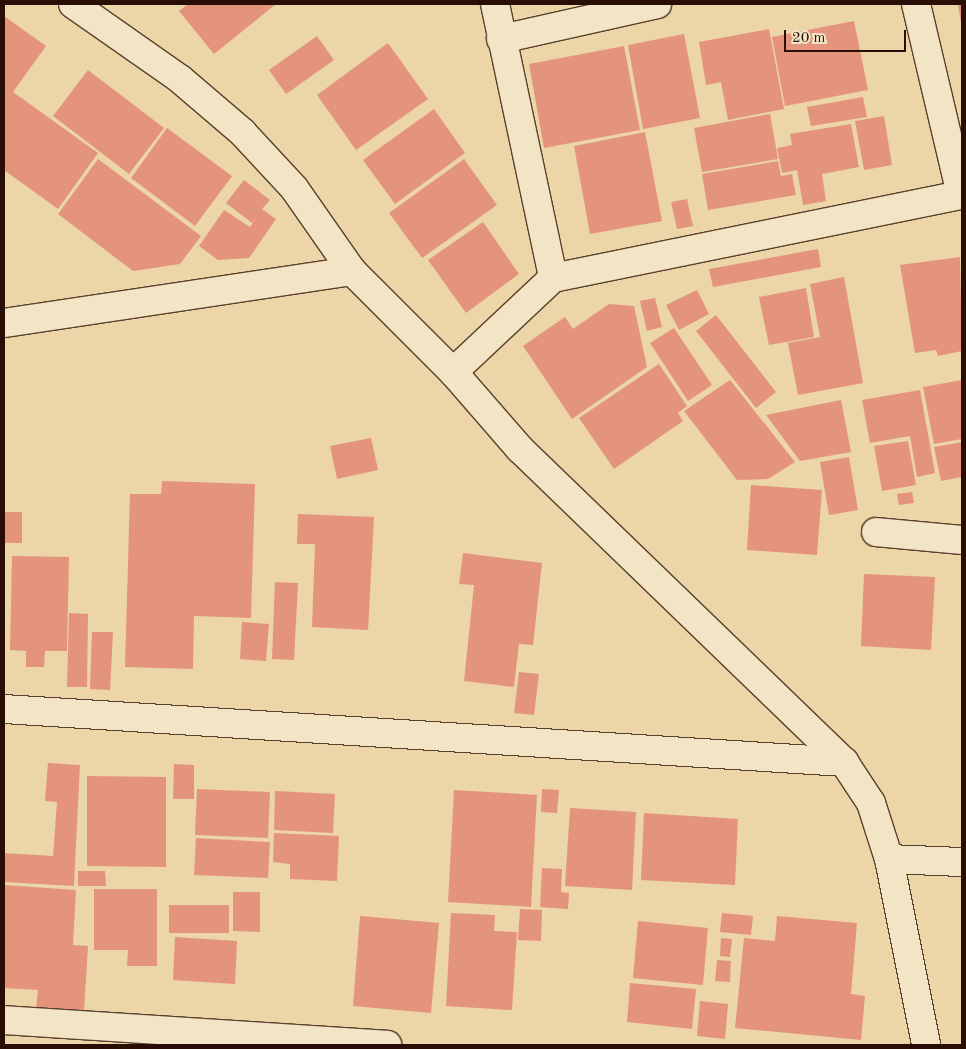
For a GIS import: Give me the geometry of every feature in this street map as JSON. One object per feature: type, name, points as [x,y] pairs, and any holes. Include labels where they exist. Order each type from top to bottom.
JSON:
[{"type":"street","points":[[73,4],[180,79],[242,132],[294,188],[352,271],[453,372],[520,449],[844,762],[871,803],[889,859],[926,1045]]},
{"type":"street","points":[[495,4],[553,278]]},
{"type":"street","points":[[501,39],[657,4]]},
{"type":"street","points":[[453,372],[553,278],[962,195],[916,4]]},
{"type":"street","points":[[4,323],[352,271]]},
{"type":"street","points":[[876,532],[962,540]]},
{"type":"street","points":[[4,709],[844,762]]},
{"type":"street","points":[[889,859],[962,862]]},
{"type":"street","points":[[4,1020],[387,1045]]},
{"type":"building","points":[[188,4],[276,4],[214,54],[179,11]]},
{"type":"building","points":[[958,4],[962,4],[962,23],[961,23]]},
{"type":"building","points":[[4,16],[46,46],[13,92],[98,153],[58,209],[4,170]]},
{"type":"building","points":[[854,21],[868,90],[785,106],[772,37]]},
{"type":"building","points":[[769,29],[784,109],[728,120],[721,82],[706,85],[699,42]]},
{"type":"building","points":[[684,34],[700,118],[643,129],[628,45]]},
{"type":"building","points":[[317,36],[334,60],[286,94],[269,70]]},
{"type":"building","points":[[388,43],[428,99],[356,150],[317,95]]},
{"type":"building","points":[[624,46],[640,130],[544,148],[529,64]]},
{"type":"building","points":[[88,70],[164,128],[129,174],[53,116]]},
{"type":"building","points":[[863,97],[867,117],[811,126],[807,107]]},
{"type":"building","points":[[434,109],[465,153],[395,204],[363,160]]},
{"type":"building","points":[[770,114],[778,159],[702,172],[694,128]]},
{"type":"building","points":[[884,116],[892,165],[864,170],[855,121]]},
{"type":"building","points":[[851,124],[859,167],[822,174],[826,201],[803,205],[797,170],[782,173],[777,148],[792,145],[790,134]]},
{"type":"building","points":[[167,128],[232,176],[195,226],[131,178]]},
{"type":"building","points":[[645,132],[662,221],[590,234],[574,146]]},
{"type":"building","points":[[98,159],[201,236],[180,264],[133,271],[58,214]]},
{"type":"building","points":[[464,159],[497,205],[422,258],[389,213]]},
{"type":"building","points":[[778,161],[781,176],[792,174],[796,195],[708,210],[702,174]]},
{"type":"building","points":[[244,180],[270,200],[262,209],[276,219],[249,258],[218,260],[199,246],[224,210],[250,227],[258,215],[252,223],[226,203]]},
{"type":"building","points":[[687,199],[693,226],[677,229],[671,202]]},
{"type":"building","points":[[483,222],[519,274],[466,313],[428,260]]},
{"type":"building","points":[[818,249],[821,267],[713,287],[709,269]]},
{"type":"building","points":[[960,257],[962,351],[938,356],[936,350],[915,353],[900,265]]},
{"type":"building","points":[[844,277],[863,383],[798,395],[788,343],[820,337],[810,284]]},
{"type":"building","points":[[806,288],[814,337],[769,345],[759,297]]},
{"type":"building","points":[[697,290],[709,314],[679,330],[666,305]]},
{"type":"building","points":[[655,298],[662,327],[647,331],[640,301]]},
{"type":"building","points":[[609,304],[634,306],[647,367],[572,419],[523,346],[565,317],[573,329]]},
{"type":"building","points":[[716,315],[776,392],[756,408],[696,331]]},
{"type":"building","points":[[674,328],[712,385],[688,401],[650,343]]},
{"type":"building","points":[[659,364],[687,406],[678,413],[683,421],[614,469],[579,418]]},
{"type":"building","points":[[730,380],[795,462],[768,479],[737,480],[684,411]]},
{"type":"building","points":[[962,380],[962,439],[934,444],[923,387]]},
{"type":"building","points":[[920,390],[935,473],[917,477],[910,436],[870,443],[862,400]]},
{"type":"building","points":[[841,400],[851,452],[800,461],[766,415]]},
{"type":"building","points":[[371,438],[378,470],[337,479],[330,446]]},
{"type":"building","points":[[908,441],[916,485],[882,491],[874,446]]},
{"type":"building","points":[[962,442],[962,477],[941,481],[934,447]]},
{"type":"building","points":[[849,457],[858,510],[829,515],[820,462]]},
{"type":"building","points":[[162,481],[255,484],[251,618],[194,616],[193,669],[125,667],[130,494],[161,494]]},
{"type":"building","points":[[751,485],[822,490],[817,555],[747,550]]},
{"type":"building","points":[[912,492],[914,503],[899,505],[897,494]]},
{"type":"building","points":[[5,512],[22,512],[22,543],[4,543]]},
{"type":"building","points":[[298,514],[374,517],[368,630],[312,627],[315,544],[297,544]]},
{"type":"building","points":[[463,553],[542,563],[533,645],[519,644],[514,687],[464,681],[474,585],[459,584]]},
{"type":"building","points":[[12,556],[69,557],[67,651],[45,651],[44,667],[26,667],[26,651],[10,650]]},
{"type":"building","points":[[864,574],[935,577],[931,650],[861,646]]},
{"type":"building","points":[[275,582],[298,583],[294,660],[272,659]]},
{"type":"building","points":[[69,613],[88,614],[87,687],[67,687]]},
{"type":"building","points":[[242,622],[269,624],[266,661],[240,659]]},
{"type":"building","points":[[92,632],[113,632],[110,690],[90,689]]},
{"type":"building","points":[[519,672],[539,674],[534,715],[514,713]]},
{"type":"building","points":[[48,763],[80,765],[74,886],[4,882],[4,853],[53,856],[57,802],[45,801]]},
{"type":"building","points":[[174,764],[194,765],[194,799],[173,799]]},
{"type":"building","points":[[87,776],[166,777],[166,867],[87,866]]},
{"type":"building","points":[[197,789],[270,792],[268,838],[195,835]]},
{"type":"building","points":[[542,789],[559,790],[557,813],[541,812]]},
{"type":"building","points":[[454,790],[537,795],[531,907],[448,902]]},
{"type":"building","points":[[275,791],[335,794],[333,833],[274,830]]},
{"type":"building","points":[[570,808],[636,812],[632,890],[565,886]]},
{"type":"building","points":[[644,813],[738,819],[735,885],[641,880]]},
{"type":"building","points":[[274,833],[339,836],[337,881],[290,879],[290,864],[273,862]]},
{"type":"building","points":[[196,838],[270,842],[268,878],[194,875]]},
{"type":"building","points":[[542,868],[562,869],[561,892],[569,893],[568,909],[540,907]]},
{"type":"building","points":[[78,871],[105,871],[106,886],[78,886]]},
{"type":"building","points":[[4,885],[76,890],[73,945],[88,946],[84,1010],[36,1008],[38,990],[4,988]]},
{"type":"building","points":[[94,889],[157,889],[157,966],[127,966],[128,950],[94,950]]},
{"type":"building","points":[[233,892],[260,892],[260,932],[233,931]]},
{"type":"building","points":[[169,905],[229,905],[229,933],[169,933]]},
{"type":"building","points":[[520,909],[542,910],[541,941],[518,940]]},
{"type":"building","points":[[451,913],[495,915],[494,931],[517,932],[512,1010],[446,1006]]},
{"type":"building","points":[[722,913],[753,916],[751,935],[720,932]]},
{"type":"building","points":[[360,916],[439,923],[431,1013],[353,1006]]},
{"type":"building","points":[[777,916],[857,923],[851,994],[865,996],[861,1040],[735,1028],[744,938],[775,941]]},
{"type":"building","points":[[638,921],[708,928],[703,985],[633,978]]},
{"type":"building","points":[[175,937],[237,941],[235,984],[173,980]]},
{"type":"building","points":[[721,938],[732,939],[730,957],[720,956]]},
{"type":"building","points":[[717,960],[731,961],[730,982],[715,981]]},
{"type":"building","points":[[630,983],[696,989],[692,1029],[627,1022]]},
{"type":"building","points":[[700,1001],[728,1004],[725,1039],[697,1036]]}]
